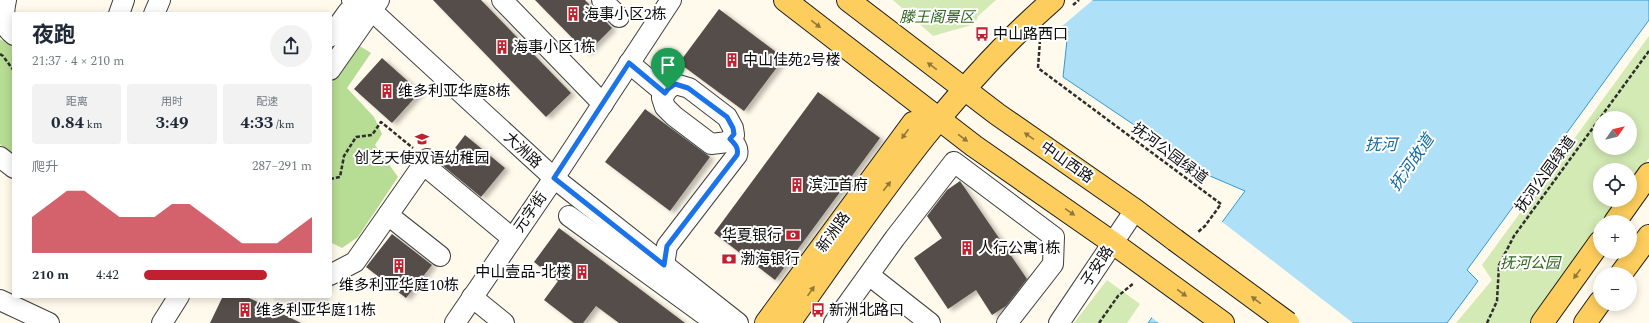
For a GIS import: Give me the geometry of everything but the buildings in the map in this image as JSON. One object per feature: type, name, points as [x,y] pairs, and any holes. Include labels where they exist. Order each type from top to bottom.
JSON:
[{"type":"main road","points":[[785,0],[939,120],[1113,243],[1144,276],[1223,323]]},
{"type":"main road","name":"中山西路","points":[[848,0],[996,114],[1135,210],[1184,238],[1288,323]]},
{"type":"main road","name":"新洲路","points":[[789,323],[883,190],[964,89],[1053,7]]},
{"type":"main road","name":"新洲路","points":[[766,323],[913,123],[939,120]]},
{"type":"main road","points":[[1620,215],[1649,174]]},
{"type":"main road","points":[[1626,267],[1649,236]]},
{"type":"main road","points":[[1542,323],[1593,252]]},
{"type":"main road","points":[[1585,323],[1594,311]]},
{"type":"street","points":[[6,0],[6,26]]},
{"type":"street","points":[[120,12],[124,0]]},
{"type":"street","points":[[155,12],[160,0]]},
{"type":"street","name":"大洲路","points":[[352,0],[375,5],[554,178],[738,323]]},
{"type":"street","points":[[502,0],[603,104]]},
{"type":"street","points":[[602,0],[619,17]]},
{"type":"street","name":"元字街","points":[[455,323],[554,178],[671,0]]},
{"type":"street","points":[[332,34],[348,12],[375,5]]},
{"type":"street","points":[[332,67],[375,5]]},
{"type":"street","points":[[629,63],[665,93]]},
{"type":"street","points":[[675,84],[688,88],[727,117],[733,128],[734,134],[730,139],[728,142],[711,144],[674,116],[665,107],[662,98],[668,89],[675,84]]},
{"type":"street","points":[[664,265],[667,246],[737,155],[737,146],[730,139]]},
{"type":"street","points":[[0,157],[12,166]]},
{"type":"street","points":[[332,273],[355,262],[425,162],[512,238]]},
{"type":"street","points":[[834,323],[954,162],[1054,237],[1053,264],[1007,323]]},
{"type":"street","name":"子安路","points":[[1059,323],[1135,210]]},
{"type":"street","points":[[388,215],[440,256]]},
{"type":"street","points":[[569,216],[716,323]]},
{"type":"street","points":[[869,275],[930,323]]},
{"type":"street","points":[[472,297],[504,323]]},
{"type":"street","points":[[162,323],[178,298]]},
{"type":"street","points":[[0,300],[49,323]]},
{"type":"path","points":[[1053,7],[1079,0]]},
{"type":"path","name":"抚河公园绿道","points":[[1040,37],[1038,68],[1221,204],[1205,226],[1184,238]]},
{"type":"path","name":"抚河公园绿道","points":[[1487,323],[1498,300],[1500,265],[1514,236],[1649,51]]},
{"type":"path","points":[[0,54],[12,69]]},
{"type":"path","points":[[332,179],[340,177],[344,156],[356,137],[372,135],[381,122],[425,162]]},
{"type":"path","points":[[1099,323],[1118,296],[1144,276]]},
{"type":"green space","name":"滕王阁景区","points":[[893,0],[996,0],[978,16],[975,24],[933,36]]},
{"type":"green space","name":"抚河公园","points":[[1649,36],[1649,158],[1637,175],[1637,163],[1593,163],[1593,207],[1615,207],[1609,215],[1593,215],[1593,238],[1533,323],[1456,323],[1492,280],[1482,265],[1593,113],[1593,155],[1637,155],[1637,111],[1594,111]]},
{"type":"green space","points":[[0,39],[12,47],[12,154],[0,144]]},
{"type":"green space","points":[[358,45],[371,53],[347,88],[374,117],[382,134],[375,145],[398,177],[358,237],[342,248],[332,243],[332,82]]},
{"type":"green space","points":[[1107,280],[1140,304],[1127,323],[1074,323]]},
{"type":"shaded area","points":[[332,264],[336,280],[332,293]]},
{"type":"shaded area","points":[[273,298],[330,298],[319,308],[309,312],[297,313],[286,310]]},
{"type":"water","name":"抚河","points":[[1035,0],[1649,0],[1649,20],[1467,270],[1478,281],[1447,323],[1148,323],[1245,191],[1210,176],[1063,77],[1068,31]]},
{"type":"pier","points":[[1037,0],[1093,0],[1061,27]]},
{"type":"pier","points":[[1221,221],[1353,323],[1159,323],[1150,316]]},
{"type":"place","name":"海事小区2栋","points":[[573,14]]},
{"type":"place","name":"中山路西口","points":[[982,34]]},
{"type":"place","name":"海事小区1栋","points":[[502,47]]},
{"type":"place","name":"中山佳苑2号楼","points":[[732,60]]},
{"type":"place","name":"维多利亚华庭8栋","points":[[387,91]]},
{"type":"place","name":"创艺天使双语幼稚园","points":[[422,139]]},
{"type":"place","name":"滨江首府","points":[[797,185]]},
{"type":"place","name":"华夏银行","points":[[793,235]]},
{"type":"place","name":"人行公寓1栋","points":[[967,248]]},
{"type":"place","name":"渤海银行","points":[[729,259]]},
{"type":"place","name":"维多利亚华庭10栋","points":[[399,266]]},
{"type":"place","name":"中山壹品-北楼","points":[[582,272]]},
{"type":"place","name":"维多利亚华庭11栋","points":[[245,310]]},
{"type":"place","name":"新洲北路口","points":[[818,310]]},
{"type":"route","points":[[629,63],[665,93],[668,89],[675,84],[688,88],[727,117],[733,128],[734,134],[730,139],[737,146],[738,151],[737,155],[667,246],[664,265],[554,178],[629,63]]},
{"type":"water label","name":"抚河故道","points":[[1411,162]]}]
